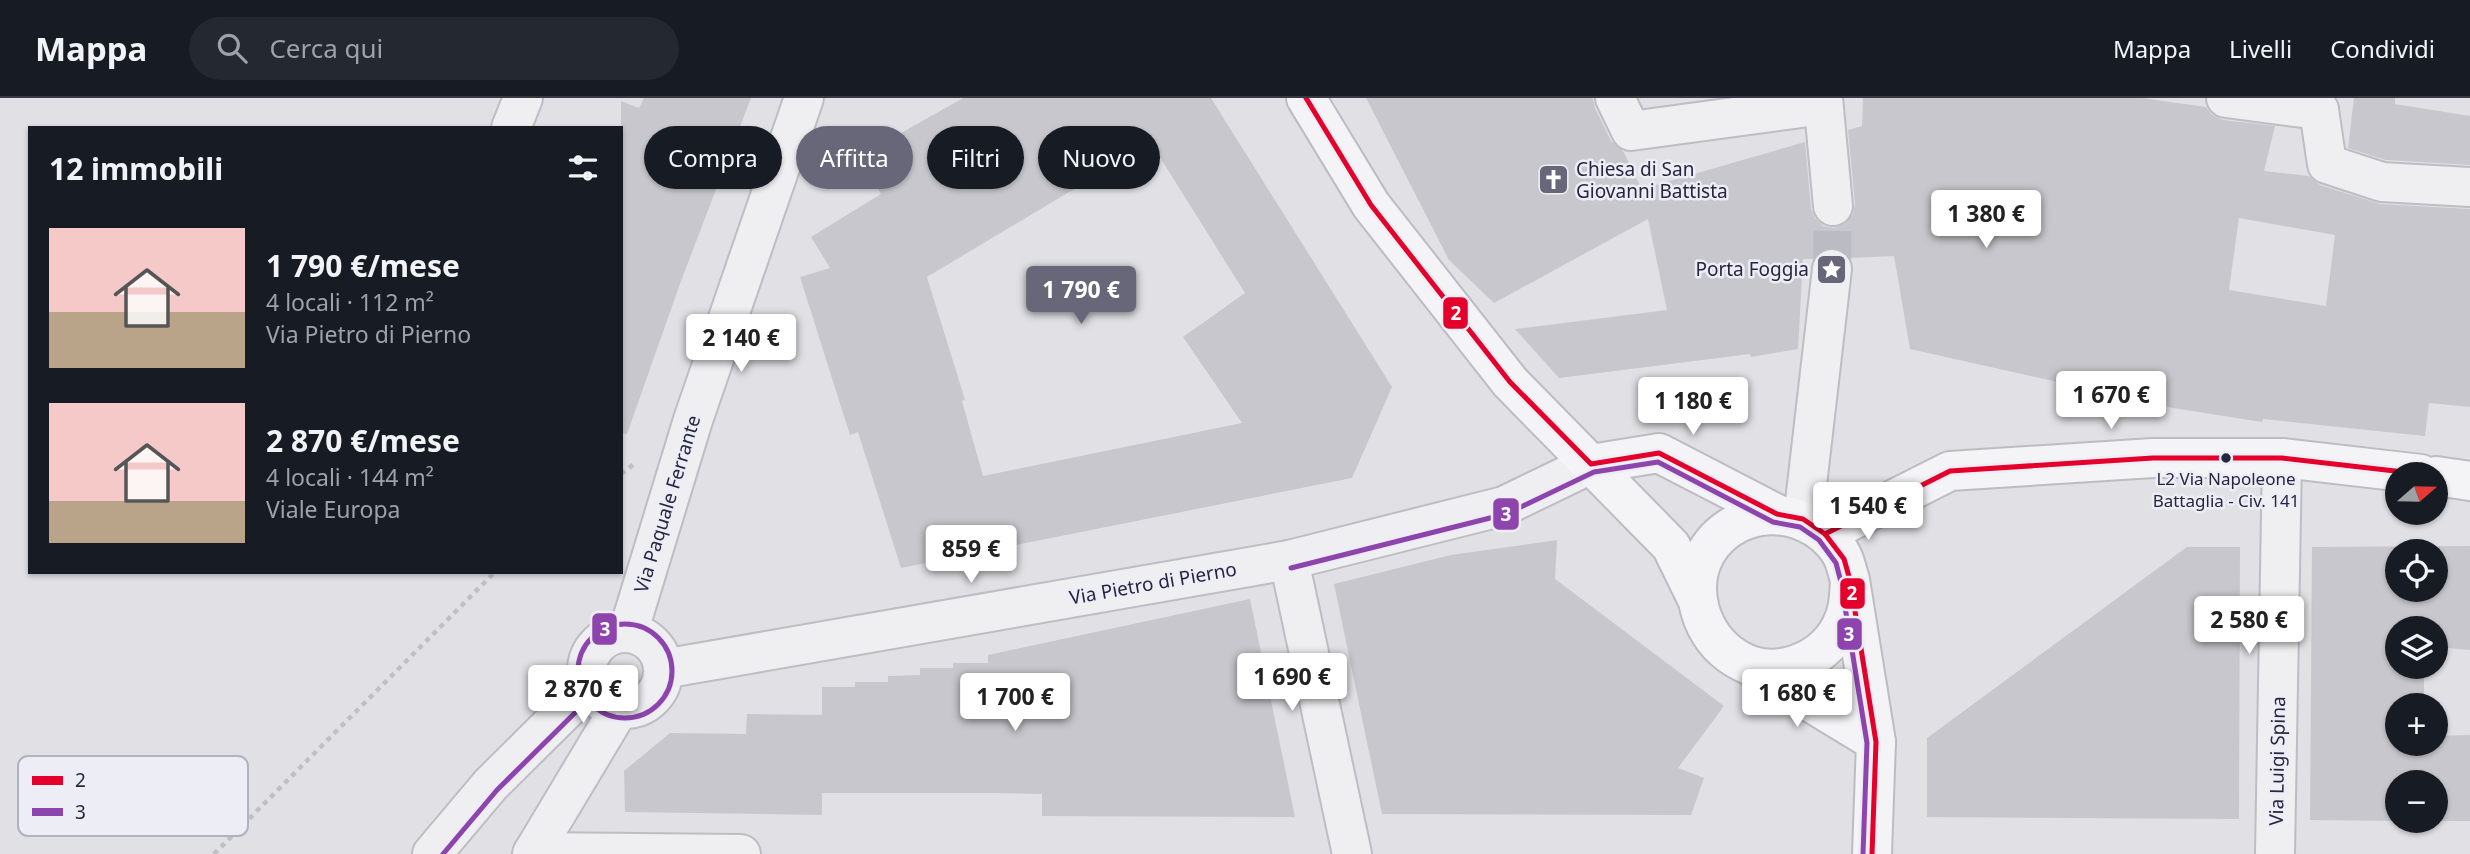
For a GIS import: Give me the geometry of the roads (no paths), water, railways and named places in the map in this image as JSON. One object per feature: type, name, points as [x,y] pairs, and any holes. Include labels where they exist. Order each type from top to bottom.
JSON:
[{"type":"main road","points":[[1306,98],[1379,215],[1510,382],[1671,546],[1697,599],[1704,624],[1718,644],[1737,659],[1875,742]]},
{"type":"main road","points":[[1591,464],[1658,453],[1802,522],[1844,559],[1850,580],[1875,742],[1872,854]]},
{"type":"main road","points":[[1697,599],[1699,572],[1709,548],[1727,529],[1738,522],[1751,517],[1802,522],[1950,471],[2153,458],[2282,458],[2385,470]]},
{"type":"main road","points":[[2448,478],[2470,481]]},
{"type":"main road","points":[[1749,665],[1784,668],[1807,661],[1821,652],[1841,627],[1849,604],[1850,580]]},
{"type":"street","points":[[512,126],[523,98]]},
{"type":"street","name":"Via Paquale Ferrante","points":[[628,633],[693,420],[804,98]]},
{"type":"street","points":[[2226,98],[2325,104],[2327,164],[2382,182],[2470,187]]},
{"type":"street","points":[[1623,114],[1823,102],[1832,206]]},
{"type":"street","points":[[1802,522],[1832,269]]},
{"type":"street","name":"Via Luigi Spina","points":[[2275,854],[2282,458]]},
{"type":"street","name":"Via Pietro di Pierno","points":[[663,669],[1289,560],[1504,506],[1591,464]]},
{"type":"street","points":[[1289,560],[1352,854]]},
{"type":"street","points":[[628,633],[650,642],[658,652],[663,669],[660,687],[649,702],[632,709],[604,698],[587,667],[594,648],[609,636],[628,633]]},
{"type":"street","points":[[604,698],[533,853],[741,854]]},
{"type":"street","points":[[432,854],[491,784],[604,698]]},
{"type":"tunnel","points":[[1832,269],[1833,206]]},
{"type":"place","name":"Chiesa di San Giovanni Battista","points":[[1553,180]]},
{"type":"place","name":"Porta Foggia","points":[[1832,269]]},
{"type":"place","name":"L2 Via Napoleone Battaglia - Civ. 141","points":[[2226,458]]}]
